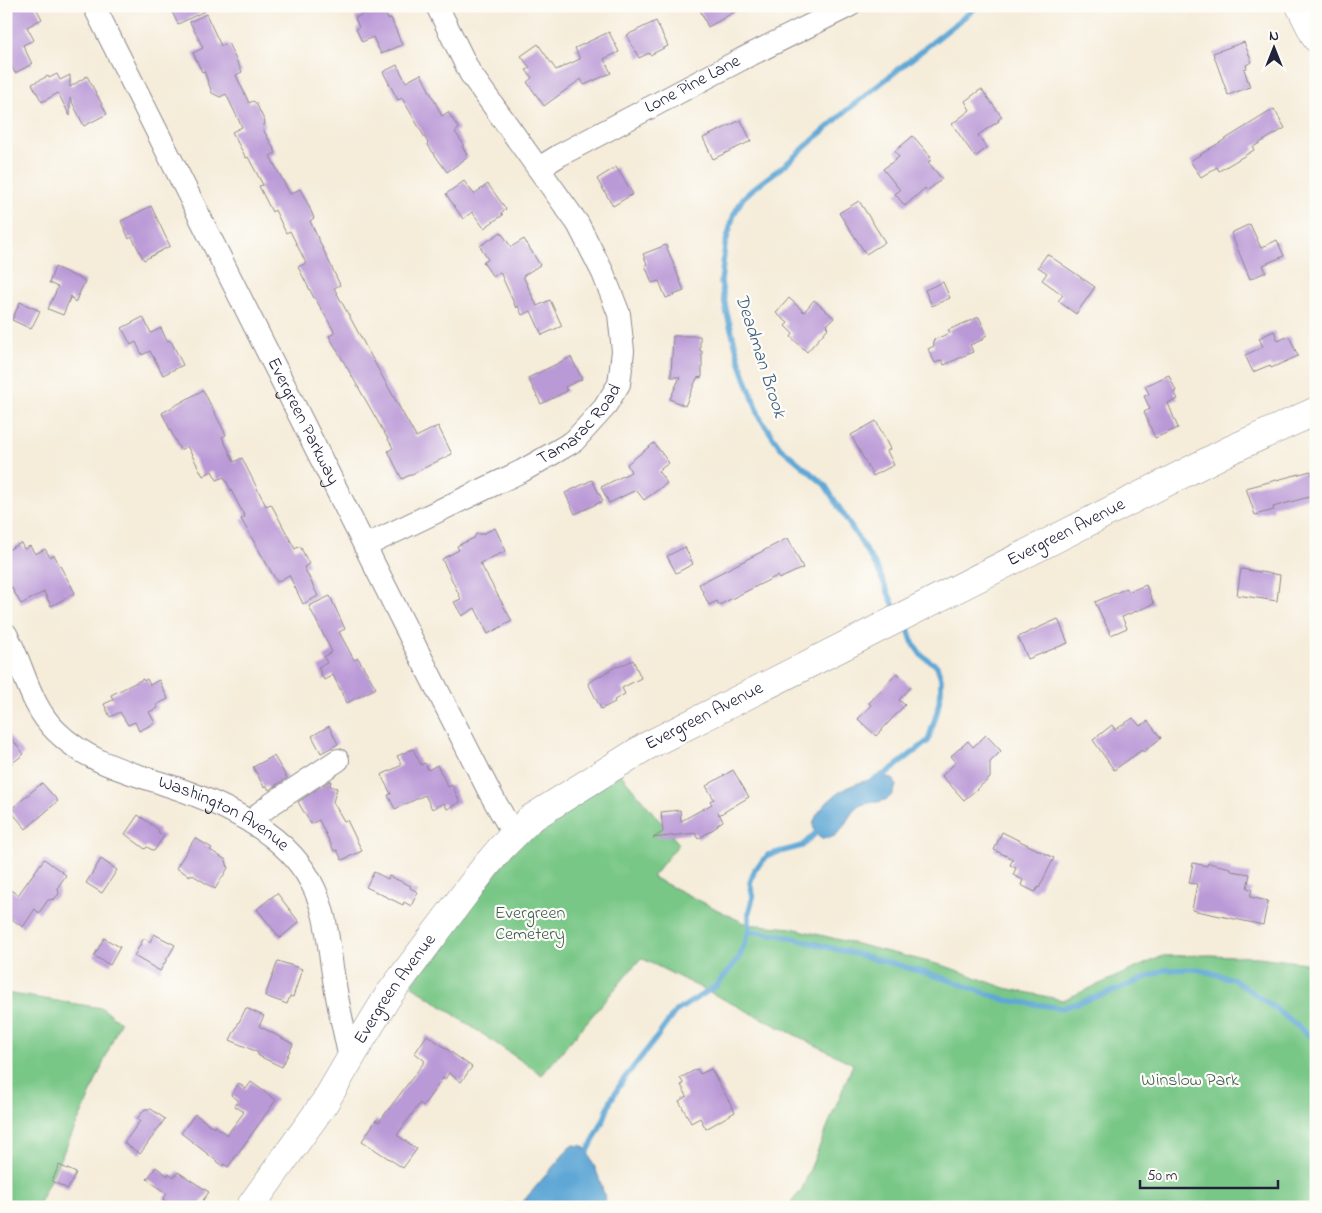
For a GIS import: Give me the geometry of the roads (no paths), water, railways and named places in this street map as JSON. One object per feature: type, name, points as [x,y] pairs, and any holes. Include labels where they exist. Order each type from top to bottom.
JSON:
[{"type":"main road","points":[[1300,6],[1316,38]]},
{"type":"main road","name":"Evergreen Avenue","points":[[250,1207],[325,1102],[399,981],[485,867],[530,819],[645,747],[1230,450],[1316,411]]},
{"type":"street","name":"Evergreen Parkway","points":[[94,6],[490,793],[514,835]]},
{"type":"street","name":"Tamarac Road","points":[[365,546],[522,471],[574,441],[604,408],[619,384],[623,351],[619,314],[604,273],[578,224],[540,168],[470,73],[437,6]]},
{"type":"street","name":"Lone Pine Lane","points":[[540,168],[560,155],[716,73],[849,6]]},
{"type":"street","name":"Washington Avenue","points":[[6,634],[13,646],[37,705],[49,724],[66,741],[94,759],[127,773],[180,789],[252,823],[280,844],[298,861],[311,882],[322,906],[334,984],[350,1059]]},
{"type":"street","points":[[252,823],[261,812],[273,803],[338,760]]},
{"type":"water","points":[[888,777],[894,780],[896,786],[889,798],[858,807],[835,836],[822,838],[815,832],[813,826],[815,818],[833,797],[846,788],[861,782]]},
{"type":"water","points":[[574,1145],[583,1146],[587,1151],[601,1184],[606,1207],[501,1207],[508,1203],[521,1204],[570,1147]]},
{"type":"waterway","name":"Deadman Brook","points":[[894,606],[877,568],[825,485],[780,447],[760,418],[741,366],[727,314],[721,282],[725,245],[734,214],[743,198],[786,164],[846,111],[978,6]]},
{"type":"waterway","name":"Deadman Brook","points":[[867,784],[888,772],[928,741],[937,712],[941,692],[941,678],[937,666],[921,655],[912,641],[907,625]]},
{"type":"waterway","name":"Deadman Brook","points":[[585,1157],[604,1119],[611,1100],[623,1080],[675,1012],[716,986],[739,958],[749,931],[749,912],[753,897],[750,883],[755,869],[768,855],[802,846],[820,829]]},
{"type":"waterway","points":[[749,931],[780,935],[895,964],[946,979],[1005,1000],[1062,1008],[1114,991],[1164,970],[1197,969],[1233,979],[1276,1009],[1316,1041]]},
{"type":"park label","name":"Evergreen Cemetery","points":[[530,924]]},
{"type":"park label","name":"Winslow Park","points":[[1190,1081]]}]
